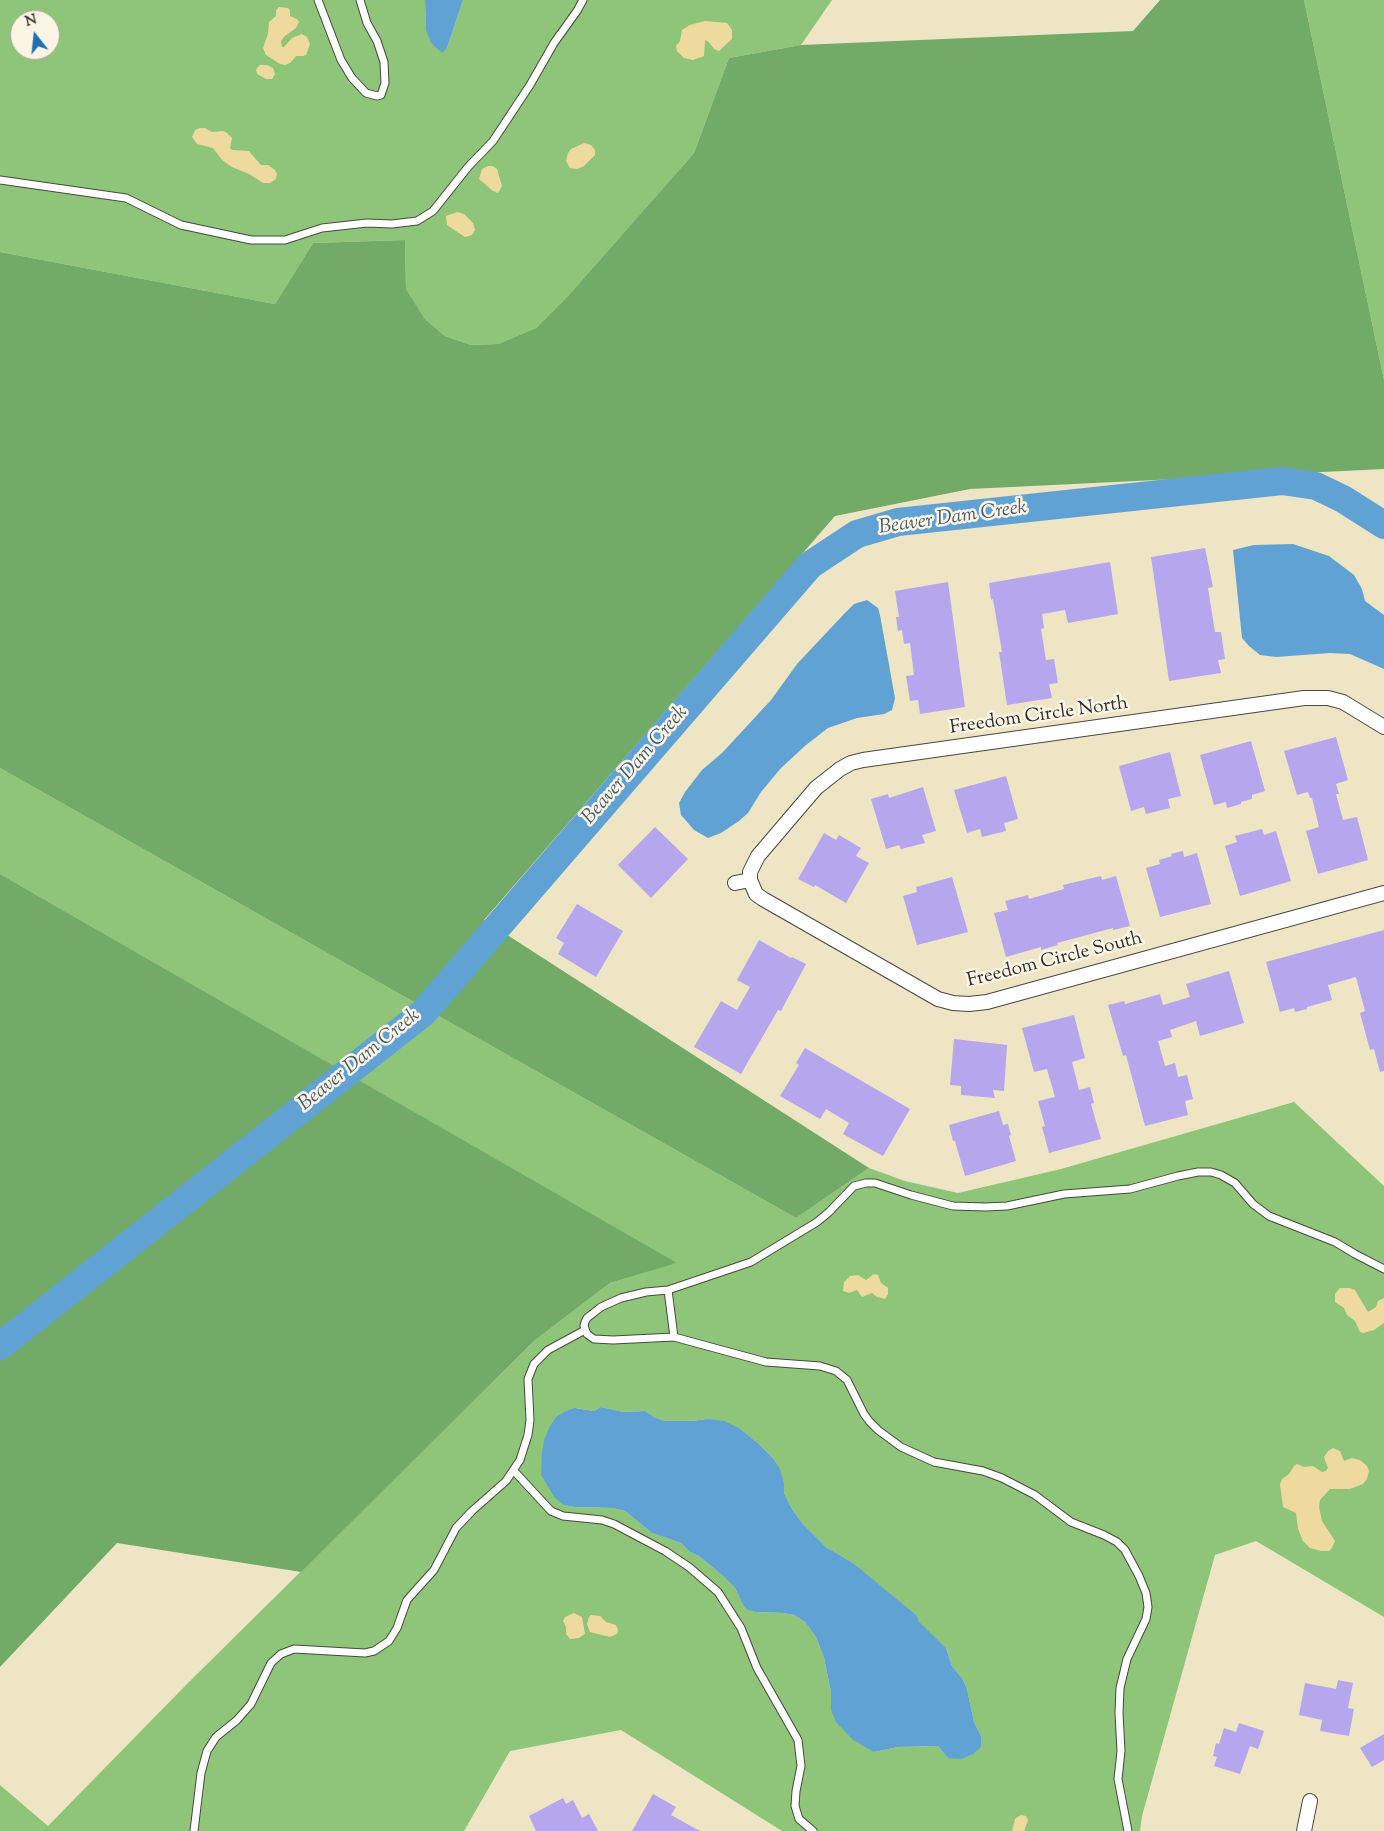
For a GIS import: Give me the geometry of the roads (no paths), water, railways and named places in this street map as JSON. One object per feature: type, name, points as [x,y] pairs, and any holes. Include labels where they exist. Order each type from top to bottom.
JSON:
[{"type":"street","name":"Freedom Circle North","points":[[750,880],[750,872],[758,856],[816,788],[840,769],[851,763],[863,760],[1304,698],[1328,698],[1343,702],[1384,726]]},
{"type":"street","points":[[735,883],[750,880]]},
{"type":"street","name":"Freedom Circle South","points":[[750,880],[756,894],[763,899],[938,999],[953,1003],[969,1004],[997,999],[1384,893]]},
{"type":"street","points":[[1304,1831],[1310,1801]]},
{"type":"lane","points":[[318,0],[341,60],[352,78],[366,93],[378,96],[384,91],[384,62],[360,0]]},
{"type":"lane","points":[[0,180],[126,198],[181,225],[261,241],[285,240],[322,228],[343,225],[367,223],[392,224],[417,221],[433,211],[468,167],[492,142],[583,0]]},
{"type":"lane","points":[[1128,1831],[1118,1779],[1121,1751],[1120,1688],[1127,1659],[1146,1619],[1148,1607],[1144,1585],[1130,1558],[1121,1546],[1104,1534],[1071,1522],[1035,1495],[1002,1478],[983,1471],[934,1462],[917,1456],[901,1447],[878,1430],[870,1421],[860,1408],[852,1387],[836,1371],[820,1366],[766,1362],[674,1337],[602,1340],[589,1337],[585,1330],[585,1322],[587,1318],[610,1302],[634,1294],[668,1290],[751,1262],[817,1222],[854,1186],[875,1183],[910,1195],[953,1206],[985,1207],[1007,1206],[1064,1194],[1130,1189],[1198,1172],[1211,1172],[1235,1182],[1260,1210],[1269,1216],[1335,1242],[1384,1268]]},
{"type":"lane","points":[[668,1290],[674,1337]]},
{"type":"lane","points":[[194,1831],[202,1767],[207,1751],[216,1737],[251,1704],[271,1663],[281,1654],[294,1650],[365,1653],[385,1645],[394,1635],[407,1600],[434,1570],[456,1528],[506,1481],[520,1460],[528,1435],[530,1420],[528,1379],[534,1364],[548,1350],[585,1330]]},
{"type":"lane","points":[[514,1471],[551,1510],[563,1516],[602,1520],[614,1524],[665,1551],[697,1573],[718,1592],[741,1628],[757,1668],[798,1740],[801,1766],[795,1806],[799,1819],[812,1831]]},
{"type":"water","points":[[425,0],[463,0],[447,48],[442,53],[431,43],[426,30]]},
{"type":"water","points":[[1293,544],[1329,556],[1354,575],[1362,589],[1365,601],[1384,615],[1384,669],[1350,654],[1330,653],[1276,657],[1260,655],[1242,638],[1233,550],[1254,545]]},
{"type":"water","points":[[867,600],[878,608],[880,615],[895,698],[892,710],[884,714],[857,718],[828,728],[781,768],[761,792],[748,813],[739,821],[721,833],[708,838],[694,830],[681,815],[679,803],[685,792],[702,770],[722,753],[771,700],[797,664],[844,614],[854,604]]},
{"type":"water","points":[[601,1407],[623,1412],[645,1411],[665,1421],[707,1419],[724,1421],[739,1428],[759,1444],[772,1457],[780,1469],[784,1483],[784,1493],[802,1523],[826,1547],[853,1563],[917,1616],[919,1622],[946,1648],[952,1666],[962,1678],[967,1689],[974,1722],[981,1736],[981,1747],[973,1754],[961,1759],[948,1758],[938,1746],[898,1747],[874,1752],[853,1740],[836,1722],[831,1710],[831,1692],[824,1658],[816,1637],[805,1622],[794,1615],[748,1610],[743,1605],[735,1588],[699,1556],[690,1552],[681,1543],[652,1533],[625,1511],[613,1508],[574,1507],[564,1505],[555,1498],[541,1475],[544,1440],[549,1428],[556,1417],[566,1411],[575,1408],[594,1411]]},
{"type":"waterway","name":"Beaver Dam Creek","points":[[0,1346],[423,1013],[810,565],[857,534],[898,522],[1282,481],[1316,486],[1343,499],[1384,525]]}]
